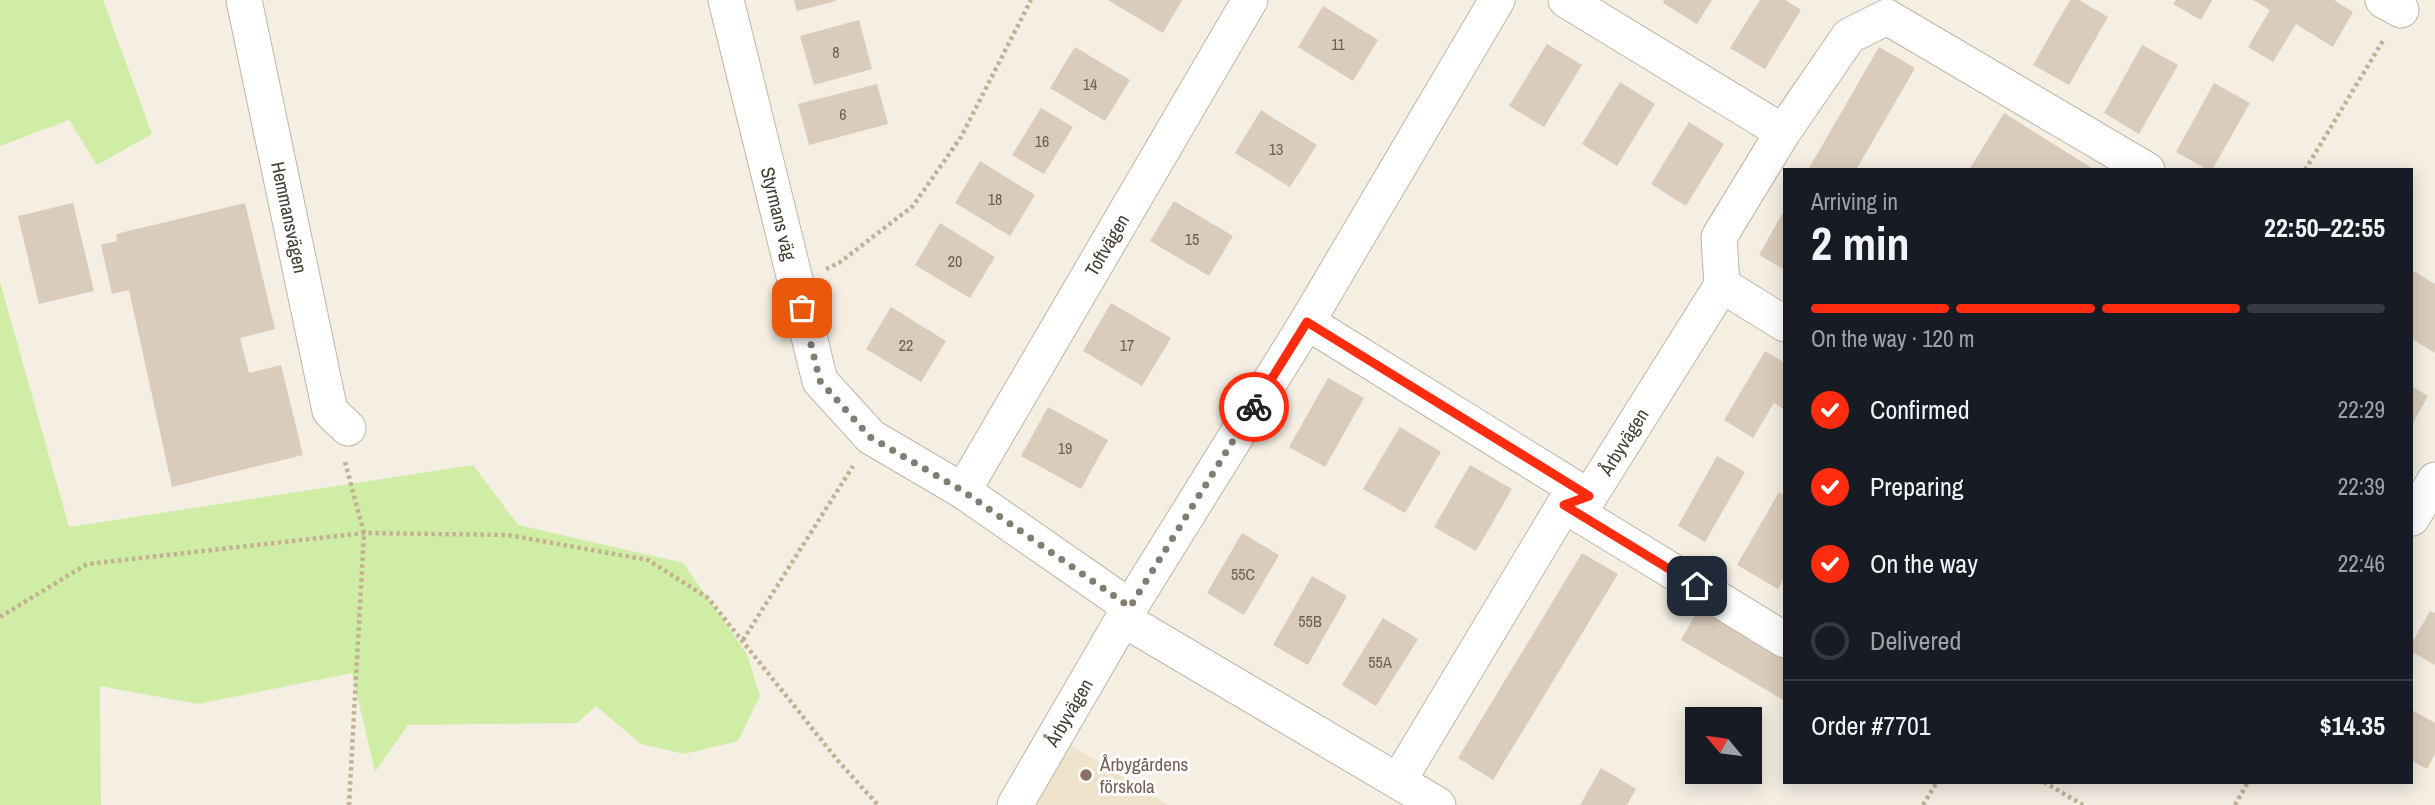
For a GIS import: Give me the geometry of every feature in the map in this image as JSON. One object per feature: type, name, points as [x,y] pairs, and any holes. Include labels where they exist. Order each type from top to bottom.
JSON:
[{"type":"street","name":"Hemmansvägen","points":[[244,0],[339,420]]},
{"type":"street","name":"Styrmans väg","points":[[726,0],[820,381],[870,437],[963,491],[1126,613]]},
{"type":"street","name":"Toftvägen","points":[[963,491],[1250,0]]},
{"type":"street","name":"Årbyvägen","points":[[1015,805],[1126,613],[1307,322],[1497,0]]},
{"type":"street","points":[[1566,0],[1783,132]]},
{"type":"street","points":[[1783,323],[1722,285],[1719,237],[1783,132],[1849,36],[1892,8],[2144,168]]},
{"type":"street","name":"Årbyvägen","points":[[1398,780],[1577,501],[1722,285]]},
{"type":"street","name":"Årbyvägen","points":[[1307,322],[1783,639]]},
{"type":"street","points":[[2413,515],[2435,480]]},
{"type":"street","points":[[1126,613],[1438,805]]},
{"type":"path","points":[[796,284],[839,263],[914,206],[961,136],[1031,0]]},
{"type":"path","points":[[2306,168],[2392,5]]},
{"type":"path","points":[[339,420],[364,533],[349,805]]},
{"type":"path","points":[[743,640],[870,437]]},
{"type":"path","points":[[0,618],[87,564],[364,533],[508,535],[648,560],[708,598],[839,762],[878,805]]},
{"type":"path","points":[[1923,805],[1936,784]]},
{"type":"path","points":[[2047,784],[2083,805]]},
{"type":"path","points":[[2235,805],[2248,784]]},
{"type":"shaded area","name":"Årbygårdens förskola","points":[[1071,745],[1168,805],[1034,805]]},
{"type":"green space","points":[[0,0],[103,0],[152,134],[97,165],[69,120],[0,146]]},
{"type":"green space","points":[[0,282],[69,527],[473,465],[518,525],[683,563],[747,654],[760,696],[738,741],[684,754],[641,744],[596,706],[577,723],[408,725],[375,772],[352,673],[198,704],[100,686],[101,805],[0,805]]},
{"type":"building","points":[[794,0],[836,0],[836,1],[797,11]]},
{"type":"building","points":[[1108,0],[1182,0],[1163,33]]},
{"type":"building","points":[[1664,0],[1712,0],[1697,24],[1663,3]]},
{"type":"building","points":[[1760,0],[1785,0],[1801,10],[1765,69],[1730,48]]},
{"type":"building","points":[[2070,0],[2079,0],[2108,17],[2069,85],[2033,65]]},
{"type":"building","points":[[2176,0],[2212,0],[2201,20],[2173,4]]},
{"type":"building","points":[[2253,0],[2334,0],[2353,12],[2333,47],[2296,24],[2273,62],[2248,47],[2270,10]]},
{"type":"building","points":[[1323,6],[1378,40],[1353,81],[1298,47]]},
{"type":"building","points":[[859,20],[872,69],[814,85],[800,36]]},
{"type":"building","points":[[1547,44],[1582,65],[1544,127],[1509,106]]},
{"type":"building","points":[[2142,45],[2178,65],[2139,134],[2104,113]]},
{"type":"building","points":[[1075,47],[1130,80],[1105,121],[1050,88]]},
{"type":"building","points":[[1879,47],[1915,68],[1857,168],[1809,168]]},
{"type":"building","points":[[1620,82],[1655,104],[1617,166],[1582,144]]},
{"type":"building","points":[[2214,83],[2250,103],[2213,168],[2204,168],[2176,152]]},
{"type":"building","points":[[877,84],[888,124],[809,145],[798,104]]},
{"type":"building","points":[[1041,108],[1073,127],[1044,174],[1012,155]]},
{"type":"building","points":[[1261,110],[1317,145],[1290,187],[1235,153]]},
{"type":"building","points":[[2004,113],[2092,168],[1970,168]]},
{"type":"building","points":[[1689,122],[1724,144],[1686,206],[1651,184]]},
{"type":"building","points":[[980,161],[1035,195],[1010,236],[955,203]]},
{"type":"building","points":[[1174,201],[1233,236],[1209,276],[1150,241]]},
{"type":"building","points":[[73,203],[94,291],[39,304],[18,216]]},
{"type":"building","points":[[245,203],[275,329],[240,338],[249,373],[281,365],[303,455],[172,487],[129,290],[112,294],[101,245],[117,241],[116,234]]},
{"type":"building","points":[[1783,213],[1783,269],[1759,255]]},
{"type":"building","points":[[940,223],[995,257],[970,298],[915,265]]},
{"type":"building","points":[[2413,271],[2435,284],[2435,353],[2413,340]]},
{"type":"building","points":[[1111,303],[1171,338],[1142,386],[1083,351]]},
{"type":"building","points":[[891,307],[946,341],[921,382],[866,349]]},
{"type":"building","points":[[1765,351],[1783,362],[1783,409],[1774,403],[1753,438],[1724,420]]},
{"type":"building","points":[[1328,378],[1364,398],[1325,467],[1289,447]]},
{"type":"building","points":[[2413,387],[2428,396],[2413,423]]},
{"type":"building","points":[[1048,407],[1108,440],[1081,489],[1021,456]]},
{"type":"building","points":[[1400,427],[1441,452],[1405,513],[1363,489]]},
{"type":"building","points":[[1717,456],[1745,472],[1705,542],[1678,526]]},
{"type":"building","points":[[1470,465],[1512,489],[1476,551],[1434,527]]},
{"type":"building","points":[[1779,492],[1783,495],[1783,580],[1778,589],[1737,565]]},
{"type":"building","points":[[1242,533],[1279,555],[1244,615],[1207,593]]},
{"type":"building","points":[[1582,553],[1618,574],[1493,780],[1458,758]]},
{"type":"building","points":[[1312,576],[1347,596],[1308,665],[1273,645]]},
{"type":"building","points":[[1699,608],[1783,657],[1783,700],[1681,640]]},
{"type":"building","points":[[2430,611],[2435,613],[2435,665],[2413,653],[2413,641]]},
{"type":"building","points":[[1383,618],[1418,639],[1376,706],[1342,685]]},
{"type":"building","points":[[2413,711],[2435,723],[2435,754],[2427,769],[2413,762]]},
{"type":"building","points":[[1601,768],[1636,789],[1627,805],[1580,805]]},
{"type":"way so far","points":[[802,308],[820,381],[870,437],[963,491],[1130,607],[1254,407]]},
{"type":"place","name":"Årbygårdens förskola","points":[[1086,775]]},
{"type":"route","points":[[1254,407],[1307,322],[1589,496],[1564,505],[1697,586]]}]
